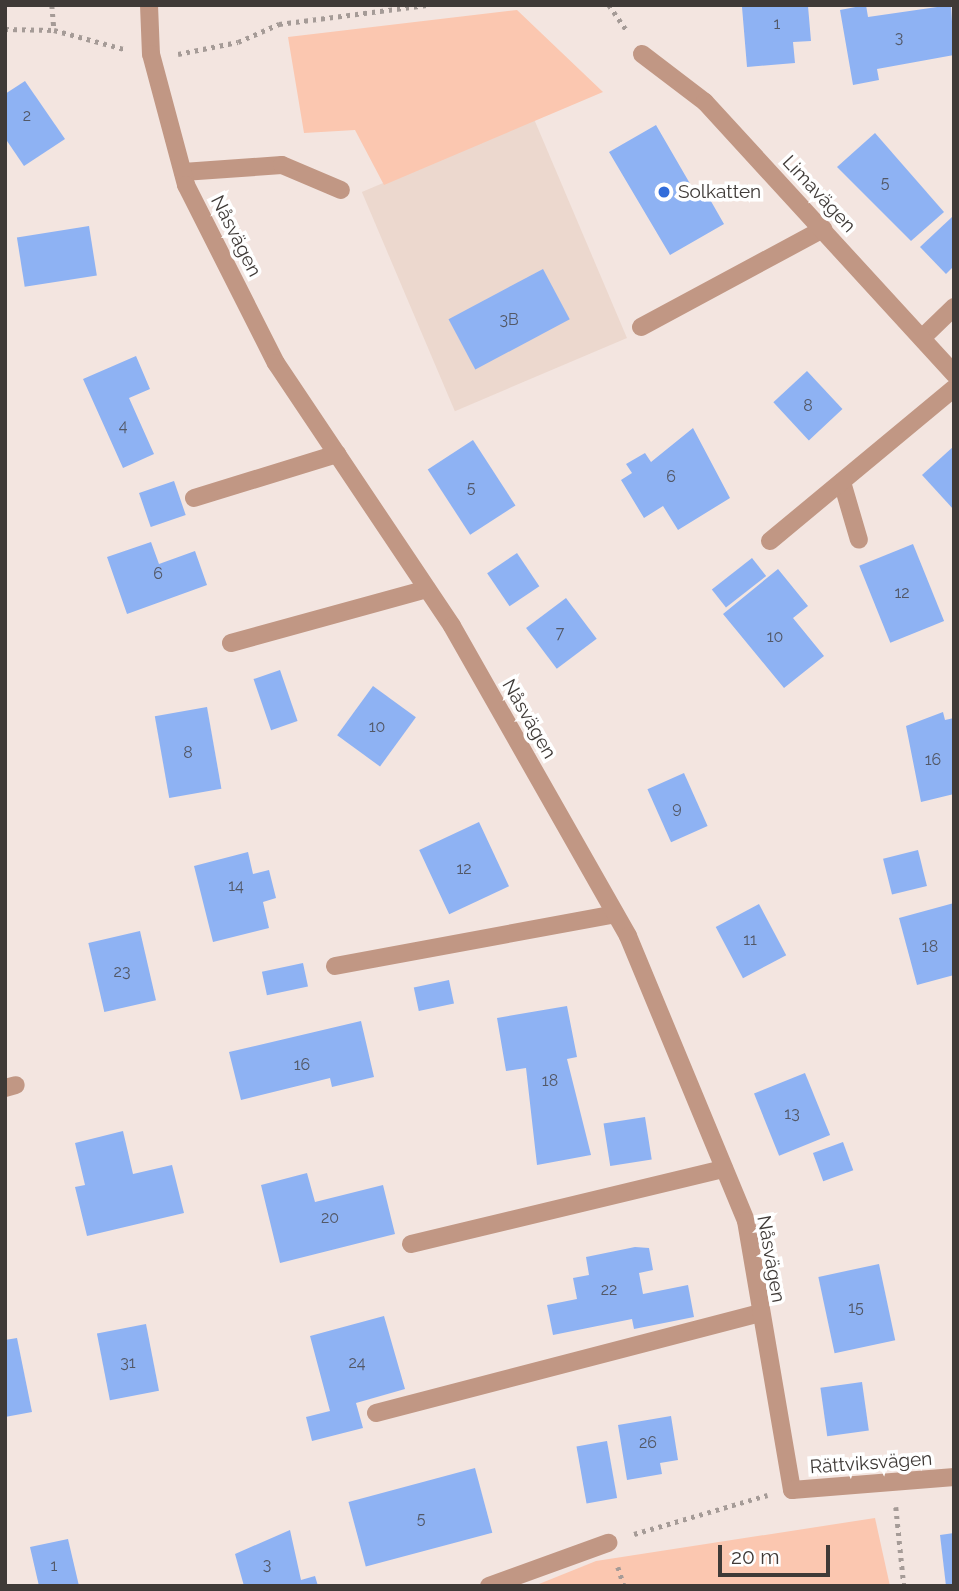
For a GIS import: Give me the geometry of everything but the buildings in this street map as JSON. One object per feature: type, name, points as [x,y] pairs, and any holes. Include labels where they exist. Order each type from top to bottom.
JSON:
[{"type":"street","name":"Nåsvägen","points":[[149,5],[151,54],[183,172],[276,363],[427,589],[615,914],[746,1221],[759,1313],[792,1490]]},
{"type":"street","name":"Limavägen","points":[[642,54],[705,102],[954,374]]},
{"type":"street","points":[[183,172],[282,165],[341,190]]},
{"type":"street","points":[[641,327],[823,229]]},
{"type":"street","points":[[922,338],[954,307]]},
{"type":"street","points":[[770,541],[954,388]]},
{"type":"street","points":[[194,498],[337,454]]},
{"type":"street","points":[[842,482],[859,540]]},
{"type":"street","points":[[231,643],[427,589]]},
{"type":"street","points":[[335,966],[615,914]]},
{"type":"street","points":[[411,1244],[724,1169]]},
{"type":"street","points":[[376,1413],[759,1313]]},
{"type":"street","name":"Rättviksvägen","points":[[792,1490],[895,1485],[954,1477]]},
{"type":"street","points":[[489,1586],[608,1543]]},
{"type":"path","points":[[52,5],[54,30]]},
{"type":"path","points":[[5,29],[54,30],[151,54],[196,54],[279,24],[427,5]]},
{"type":"path","points":[[895,1485],[904,1586]]},
{"type":"path","points":[[608,1543],[792,1490]]},
{"type":"shaded area","points":[[517,10],[603,92],[384,185],[355,130],[304,133],[288,37]]},
{"type":"shaded area","points":[[534,119],[627,338],[455,411],[362,192]]},
{"type":"shaded area","points":[[875,1518],[890,1586],[534,1586],[596,1561]]},
{"type":"place","name":"Solkatten","points":[[664,192]]}]
